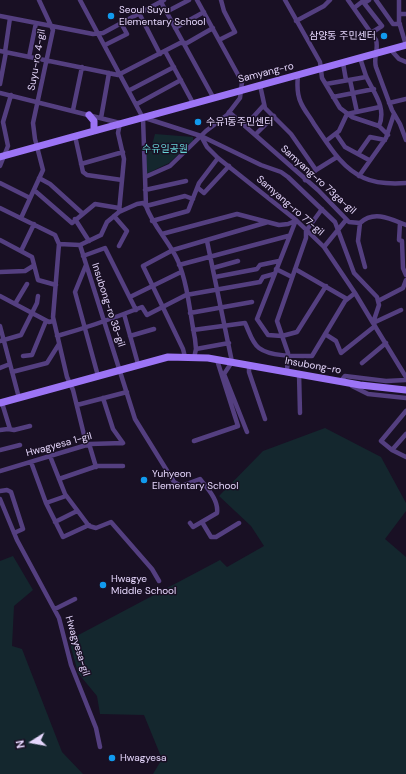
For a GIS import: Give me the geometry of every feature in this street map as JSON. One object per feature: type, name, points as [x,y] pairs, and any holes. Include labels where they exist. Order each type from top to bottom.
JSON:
[{"type":"main road","name":"Samyang-ro","points":[[2,157],[213,97],[298,76],[406,45]]},
{"type":"main road","points":[[89,115],[94,121],[94,131]]},
{"type":"main road","name":"Insubong-ro","points":[[1,403],[138,364],[168,357],[185,357],[232,362],[360,385],[403,389]]},
{"type":"street","name":"Suyu-ro 4-gil","points":[[38,101],[53,30],[39,0]]},
{"type":"street","points":[[80,0],[130,90],[143,118],[146,206],[152,221],[173,250],[179,265],[193,330],[196,349],[194,358]]},
{"type":"street","points":[[166,12],[189,0]]},
{"type":"street","points":[[145,177],[170,166],[201,136],[229,112],[240,98],[242,82],[197,0]]},
{"type":"street","points":[[219,40],[235,32],[224,11],[221,0]]},
{"type":"street","points":[[285,0],[320,62],[322,78],[340,108],[347,114],[379,126],[388,135]]},
{"type":"street","points":[[296,21],[324,6],[330,0]]},
{"type":"street","points":[[348,0],[371,33],[378,46],[376,53],[376,67],[389,103],[406,140]]},
{"type":"street","points":[[376,0],[393,24],[400,24]]},
{"type":"street","points":[[399,0],[400,24],[406,45]]},
{"type":"street","points":[[0,16],[99,34],[163,1],[166,12],[213,97]]},
{"type":"street","points":[[354,8],[366,1],[382,26],[371,33]]},
{"type":"street","points":[[175,28],[204,12]]},
{"type":"street","points":[[139,13],[160,54]]},
{"type":"street","points":[[399,14],[406,14]]},
{"type":"street","points":[[0,84],[10,18]]},
{"type":"street","points":[[29,57],[36,23]]},
{"type":"street","points":[[105,46],[127,34],[121,23]]},
{"type":"street","points":[[4,52],[109,73],[121,74],[183,42],[187,43],[213,28]]},
{"type":"street","points":[[390,49],[399,59],[406,62]]},
{"type":"street","points":[[165,51],[193,103]]},
{"type":"street","points":[[360,58],[366,76],[374,89],[380,107],[382,119],[379,126]]},
{"type":"street","points":[[343,63],[353,93],[357,112]]},
{"type":"street","points":[[73,110],[82,67]]},
{"type":"street","points":[[130,90],[174,67]]},
{"type":"street","points":[[101,118],[109,73]]},
{"type":"street","points":[[298,76],[297,86],[300,103],[337,157],[359,176],[384,184],[406,183]]},
{"type":"street","points":[[326,84],[366,76]]},
{"type":"street","points":[[137,104],[181,80]]},
{"type":"street","points":[[260,85],[264,105],[295,139],[316,170]]},
{"type":"street","points":[[333,97],[374,89]]},
{"type":"street","points":[[0,92],[120,123],[118,133],[124,159],[119,210]]},
{"type":"street","points":[[0,166],[2,157],[8,146],[3,122],[11,95]]},
{"type":"street","points":[[389,103],[406,97]]},
{"type":"street","points":[[21,218],[43,170],[33,123],[38,101]]},
{"type":"street","points":[[245,126],[264,105]]},
{"type":"street","points":[[347,114],[380,107]]},
{"type":"street","name":"Samyang-ro 73ga-gil","points":[[229,112],[324,196],[349,222],[360,223],[374,216],[406,225]]},
{"type":"street","points":[[326,141],[336,134],[344,123],[347,114]]},
{"type":"street","points":[[359,176],[388,135],[394,114]]},
{"type":"street","points":[[255,135],[274,116]]},
{"type":"street","points":[[143,118],[159,121],[201,136],[261,165],[281,172],[322,209],[338,228],[354,273],[377,297],[377,314],[374,325]]},
{"type":"street","points":[[336,134],[345,147],[369,160]]},
{"type":"street","points":[[75,136],[83,172],[87,175],[122,180]]},
{"type":"street","name":"Samyang-ro 77-gil","points":[[201,136],[207,147],[218,158],[296,220],[306,232],[324,247],[355,293],[406,378]]},
{"type":"street","points":[[358,154],[370,137],[385,140]]},
{"type":"street","points":[[81,164],[123,152]]},
{"type":"street","points":[[306,180],[316,170],[337,157]]},
{"type":"street","points":[[152,221],[188,211],[199,183],[218,158]]},
{"type":"street","points":[[198,188],[204,193],[229,166]]},
{"type":"street","points":[[39,178],[50,184],[82,213]]},
{"type":"street","points":[[145,190],[186,181]]},
{"type":"street","points":[[0,183],[30,198]]},
{"type":"street","points":[[34,190],[74,221],[89,241]]},
{"type":"street","points":[[59,244],[80,245],[101,235],[107,222],[119,210],[137,204],[143,203],[146,206],[185,196],[193,199]]},
{"type":"street","points":[[74,221],[95,204],[119,210]]},
{"type":"street","points":[[0,208],[55,235],[59,244],[54,321],[67,377],[96,467]]},
{"type":"street","points":[[287,371],[289,355],[277,321],[306,238],[306,232],[322,209]]},
{"type":"street","points":[[162,234],[237,214],[279,226],[296,220]]},
{"type":"street","points":[[114,216],[127,231],[119,246]]},
{"type":"street","points":[[296,220],[274,271],[257,319],[268,335],[282,336],[297,332],[326,286]]},
{"type":"street","points":[[324,247],[346,220]]},
{"type":"street","points":[[185,357],[183,349],[143,266],[173,250],[268,222]]},
{"type":"street","points":[[360,223],[358,241],[365,267]]},
{"type":"street","points":[[400,223],[399,240],[402,241],[403,268],[406,275]]},
{"type":"street","points":[[21,250],[34,224]]},
{"type":"street","points":[[179,265],[288,236]]},
{"type":"street","points":[[0,240],[32,257],[38,280],[56,285]]},
{"type":"street","points":[[207,241],[232,362],[224,374],[247,432]]},
{"type":"street","name":"Insubong-ro 38-gil","points":[[80,245],[135,419],[174,482],[181,486],[200,478],[212,495],[218,507],[216,513],[202,522]]},
{"type":"street","points":[[83,256],[104,248],[136,310]]},
{"type":"street","points":[[213,268],[238,260]]},
{"type":"street","points":[[215,277],[257,269],[260,265],[279,261]]},
{"type":"street","points":[[86,265],[75,292],[98,376]]},
{"type":"street","points":[[0,272],[25,271],[33,266]]},
{"type":"street","points":[[294,269],[347,299]]},
{"type":"street","points":[[57,336],[98,325],[104,321],[142,307],[147,315],[186,295],[260,282],[263,277],[274,271],[292,276]]},
{"type":"street","points":[[130,297],[181,272]]},
{"type":"street","points":[[378,301],[403,288],[406,280]]},
{"type":"street","points":[[15,304],[27,284]]},
{"type":"street","points":[[193,330],[245,323],[258,348],[265,351],[289,355],[312,356],[347,299],[355,293]]},
{"type":"street","points":[[0,296],[46,321],[54,321]]},
{"type":"street","points":[[2,340],[20,336],[37,303],[38,296]]},
{"type":"street","points":[[190,313],[252,302]]},
{"type":"street","points":[[325,334],[336,341],[341,353],[374,325],[401,310]]},
{"type":"street","points":[[124,314],[138,364]]},
{"type":"street","points":[[23,356],[32,355],[46,321]]},
{"type":"street","points":[[0,326],[2,340],[19,398]]},
{"type":"street","points":[[130,336],[154,329]]},
{"type":"street","points":[[196,349],[229,343]]},
{"type":"street","points":[[362,363],[386,343]]},
{"type":"street","points":[[12,372],[47,363],[59,344]]},
{"type":"street","points":[[194,441],[238,426],[217,360]]},
{"type":"street","points":[[0,368],[10,364]]},
{"type":"street","points":[[249,365],[249,372],[265,419]]},
{"type":"street","points":[[299,373],[300,414]]},
{"type":"street","points":[[406,378],[386,381],[345,376],[341,381],[368,394],[406,398]]},
{"type":"street","points":[[77,405],[127,392]]},
{"type":"street","name":"Hwagyesa 1-gil","points":[[0,471],[88,445],[123,443],[113,429],[103,398]]},
{"type":"street","name":"Insubong-ro","points":[[1,403],[10,429]]},
{"type":"street","points":[[406,411],[381,441],[392,450],[406,457]]},
{"type":"street","points":[[0,430],[30,426]]},
{"type":"street","points":[[392,450],[406,434]]},
{"type":"street","points":[[0,450],[20,445]]},
{"type":"street","points":[[50,456],[66,496],[89,525],[96,528],[111,522],[152,569],[159,581]]},
{"type":"street","points":[[31,462],[46,503],[63,537],[89,525]]},
{"type":"street","points":[[59,479],[96,467],[123,466]]},
{"type":"street","points":[[0,492],[8,490],[11,492],[24,529],[14,533]]},
{"type":"street","points":[[46,503],[66,496]]},
{"type":"street","name":"Hwagyesa-gil","points":[[0,499],[14,533],[59,618],[71,665],[96,728],[100,747]]},
{"type":"street","points":[[55,522],[77,511]]},
{"type":"street","points":[[190,523],[193,527],[202,522],[211,537],[216,537],[239,523]]},
{"type":"street","points":[[55,609],[75,599]]},
{"type":"green space","name":"수유일공원","points":[[155,134],[193,137],[193,141],[169,163],[146,174],[145,150],[151,149]]},
{"type":"green space","points":[[325,428],[381,457],[406,503],[406,511],[385,539],[406,557],[406,774],[153,774],[162,759],[144,715],[100,714],[97,696],[78,673],[69,640],[220,560],[227,567],[264,546],[251,526],[219,496],[263,451]]},
{"type":"green space","points":[[13,556],[33,590],[14,606],[12,646],[22,649],[62,752],[83,774],[0,774],[0,561]]},
{"type":"place","name":"Seoul Suyu Elementary School","points":[[111,16]]},
{"type":"place","name":"삼양동 주민센터","points":[[384,36]]},
{"type":"place","name":"수유1동주민센터","points":[[198,122]]},
{"type":"place","name":"Yuhyeon Elementary School","points":[[144,480]]},
{"type":"place","name":"Hwagye Middle School","points":[[103,585]]},
{"type":"place","name":"Hwagyesa","points":[[112,758]]}]
